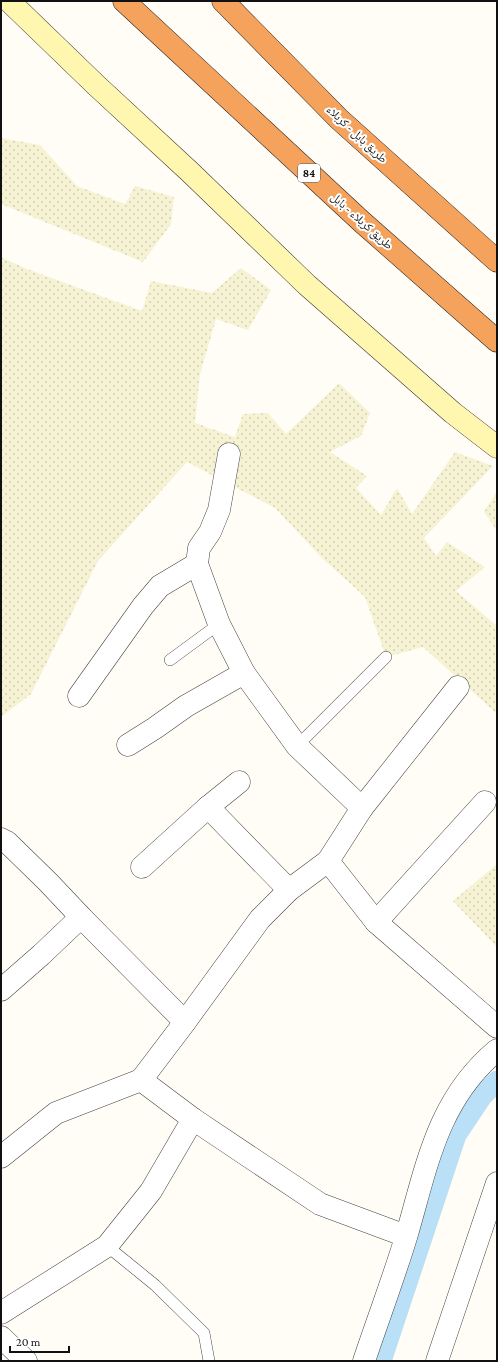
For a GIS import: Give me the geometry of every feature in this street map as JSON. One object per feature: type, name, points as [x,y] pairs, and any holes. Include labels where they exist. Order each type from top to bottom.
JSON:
[{"type":"highway","name":"طريق كربلاء - بابل","points":[[124,1],[362,222],[497,341]]},
{"type":"highway","name":"طريق بابل - كربلاء","points":[[223,1],[340,118],[497,261]]},
{"type":"street","points":[[9,1],[307,285],[453,413],[497,447]]},
{"type":"street","points":[[229,454],[218,510],[210,532],[199,548],[197,564],[219,624],[244,673],[297,746],[362,808]]},
{"type":"street","points":[[79,696],[143,606],[160,586],[197,564]]},
{"type":"street","points":[[128,745],[186,706],[244,673]]},
{"type":"street","points":[[1,1158],[56,1113],[141,1080],[260,919],[289,890],[328,861],[362,808],[458,687]]},
{"type":"street","points":[[142,867],[208,807],[239,782]]},
{"type":"street","points":[[376,922],[485,802]]},
{"type":"street","points":[[208,807],[289,890]]},
{"type":"street","points":[[1,839],[7,842],[48,882],[80,917],[185,1022]]},
{"type":"street","points":[[328,861],[376,922],[497,1027]]},
{"type":"street","points":[[1,990],[36,960],[80,917]]},
{"type":"street","points":[[364,1361],[406,1236],[434,1142],[444,1118],[457,1095],[473,1074],[497,1050]]},
{"type":"street","points":[[141,1080],[193,1119],[320,1204],[406,1236]]},
{"type":"street","points":[[3,1307],[107,1246],[151,1191],[193,1119]]},
{"type":"street","points":[[437,1361],[497,1184]]},
{"type":"street","points":[[1,1337],[26,1361]]},
{"type":"lane","points":[[170,660],[219,624]]},
{"type":"lane","points":[[297,746],[386,657]]},
{"type":"lane","points":[[107,1246],[155,1285],[204,1333],[209,1361]]},
{"type":"shaded area","points":[[1,138],[40,145],[77,186],[125,204],[135,186],[174,197],[171,224],[143,262],[1,204]]},
{"type":"shaded area","points":[[1,257],[27,269],[142,311],[151,281],[212,293],[241,268],[271,290],[248,330],[216,319],[200,374],[195,423],[235,437],[243,414],[268,413],[286,434],[339,383],[370,413],[361,436],[330,452],[367,476],[356,488],[381,515],[397,488],[412,514],[455,452],[493,466],[424,538],[436,556],[447,542],[485,567],[456,591],[497,626],[497,714],[423,647],[386,657],[365,597],[322,558],[275,508],[187,462],[98,561],[31,694],[1,717]]},
{"type":"shaded area","points":[[497,491],[497,531],[484,512]]},
{"type":"shaded area","points":[[497,864],[497,947],[453,901]]},
{"type":"waterway","points":[[381,1361],[456,1135],[482,1096],[497,1081]]}]
